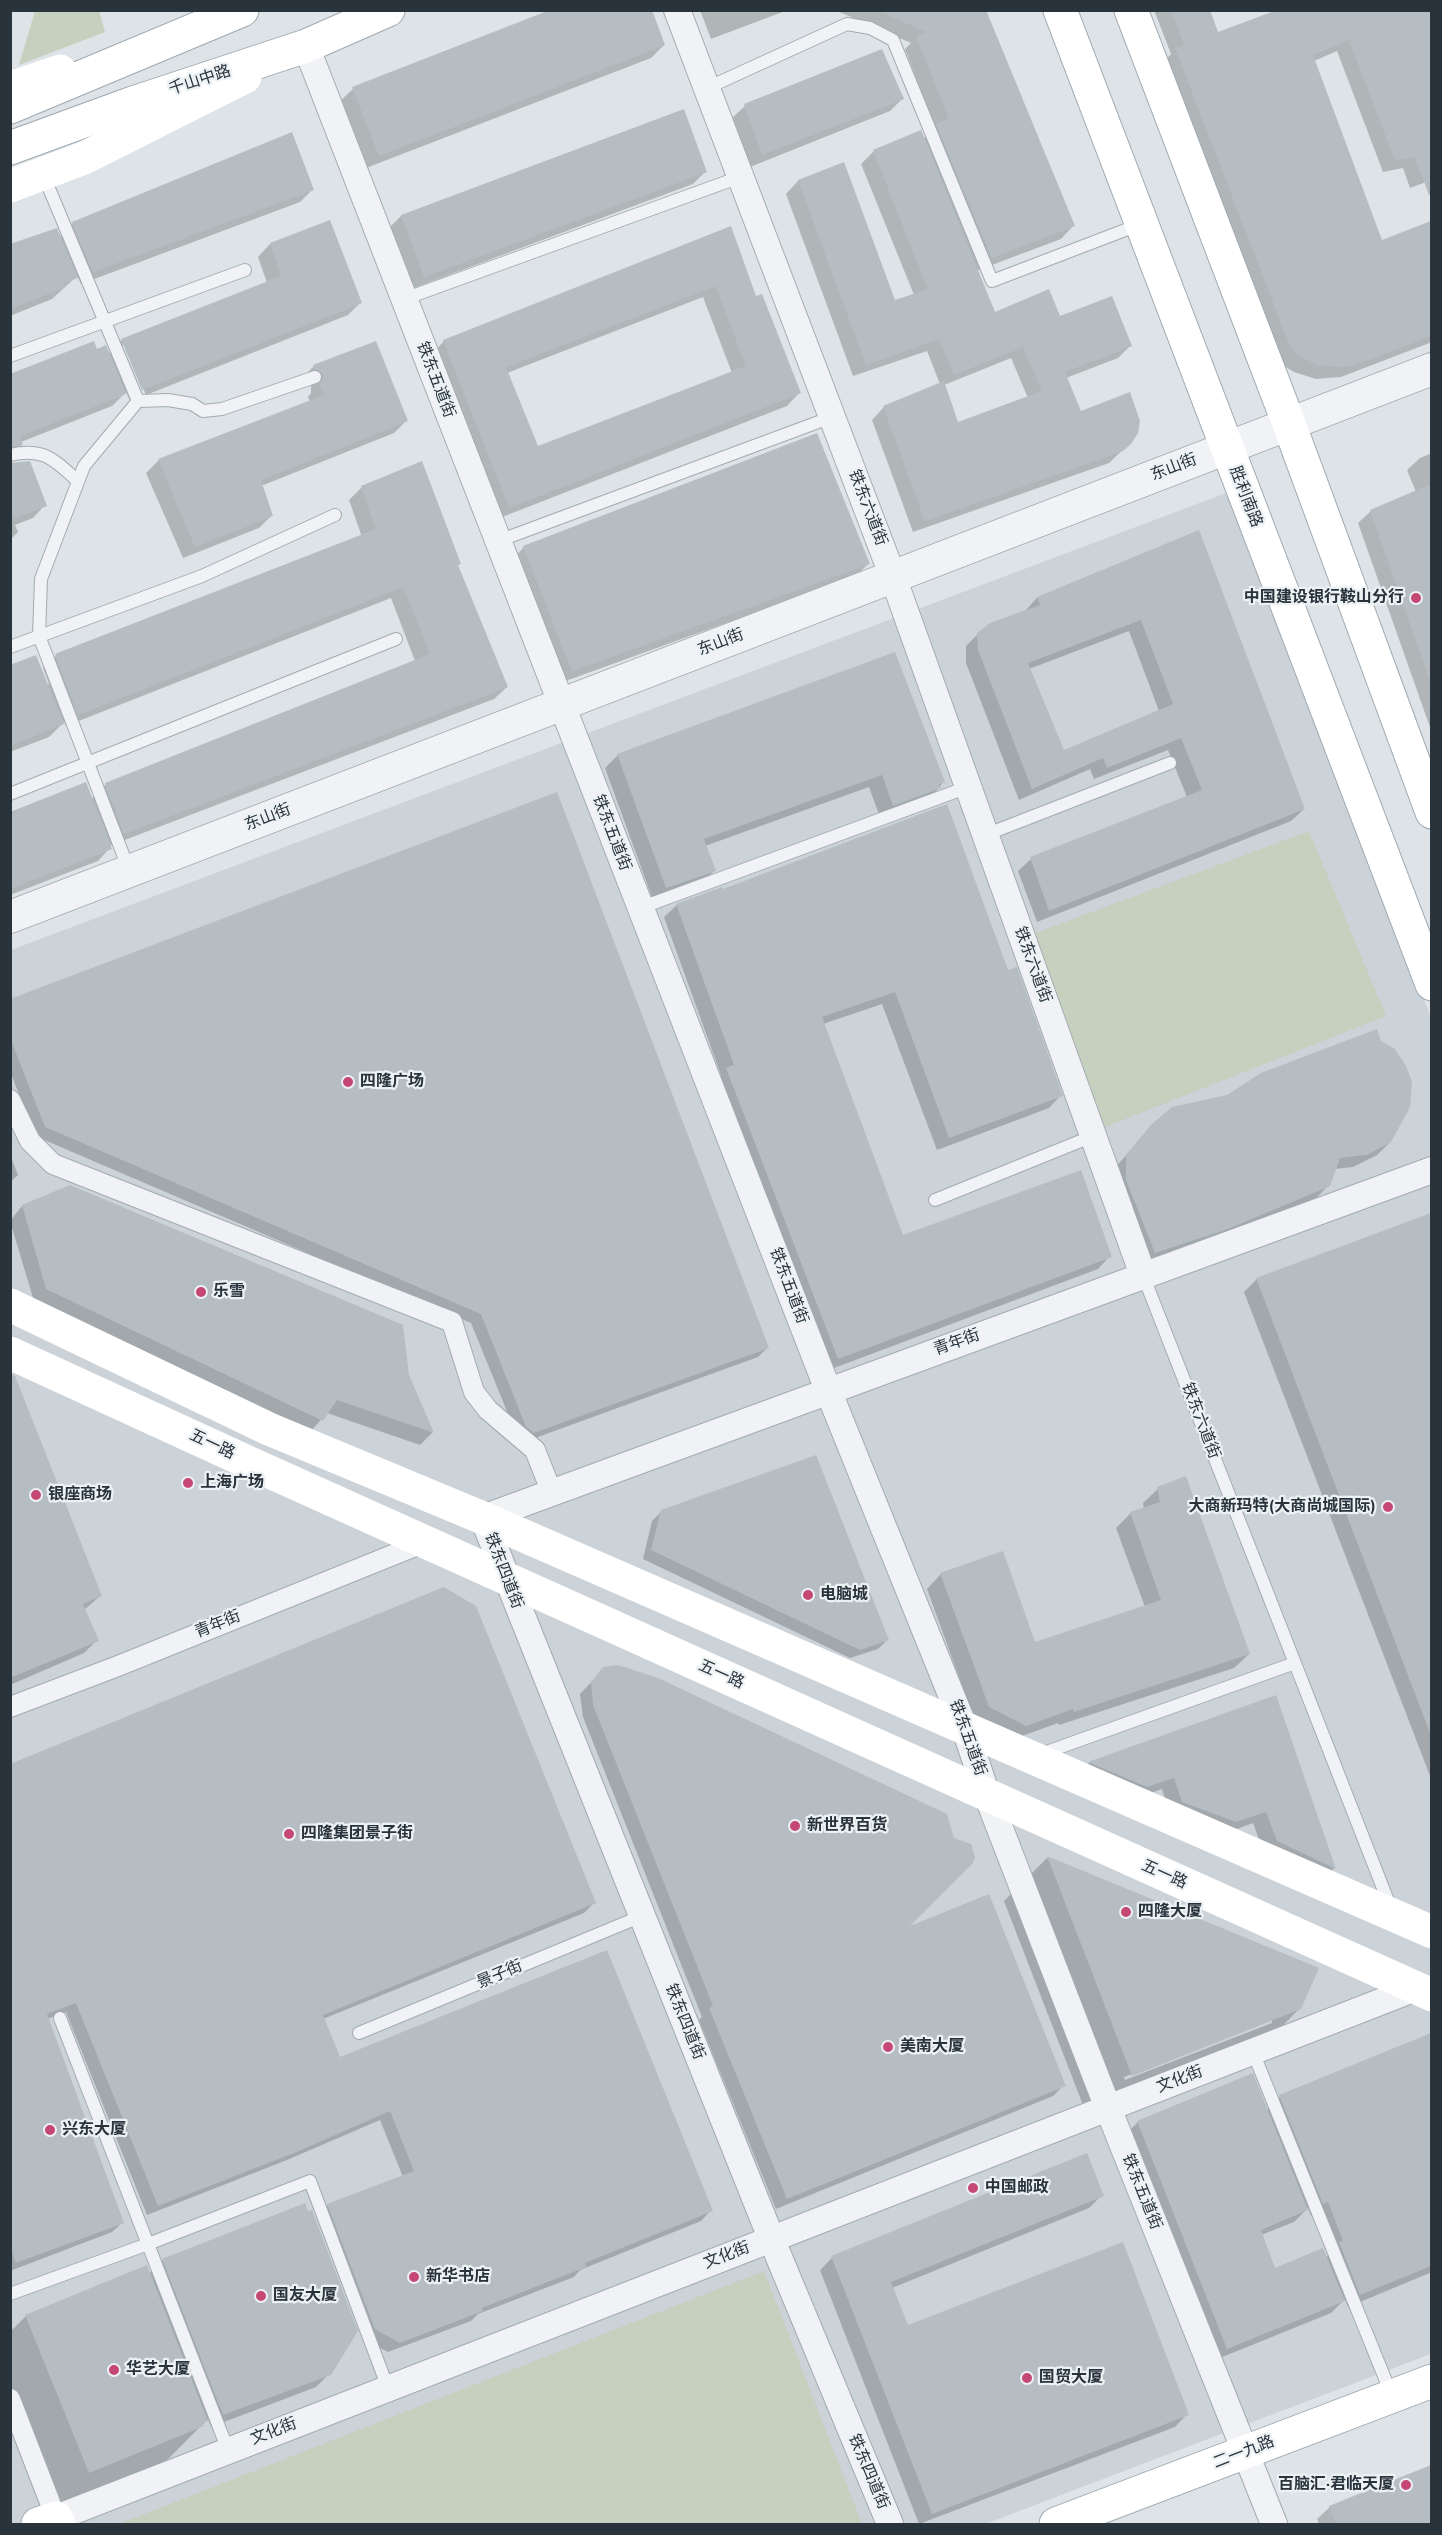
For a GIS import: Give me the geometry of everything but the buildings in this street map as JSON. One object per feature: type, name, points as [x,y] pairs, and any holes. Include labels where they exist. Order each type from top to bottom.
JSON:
[{"type":"main road","points":[[10,88],[235,10]]},
{"type":"main road","points":[[10,107],[242,10]]},
{"type":"main road","name":"千山中路","points":[[10,148],[306,46],[388,10]]},
{"type":"main road","name":"胜利南路","points":[[1060,10],[1431,984]]},
{"type":"main road","points":[[1131,10],[1430,803]]},
{"type":"main road","points":[[10,186],[84,158],[306,46]]},
{"type":"main road","points":[[10,1305],[269,1429],[483,1518],[1431,1932]]},
{"type":"main road","name":"五一路","points":[[10,1353],[1424,1992]]},
{"type":"main road","name":"二一九路","points":[[1056,2524],[1431,2381]]},
{"type":"street","name":"铁东六道街","points":[[677,10],[893,577],[1143,1275]]},
{"type":"street","name":"铁东五道街","points":[[306,46],[828,1390],[965,1729],[987,1795],[1108,2108],[1274,2524]]},
{"type":"street","name":"东山街","points":[[10,917],[1431,369]]},
{"type":"street","points":[[10,1100],[30,1141],[54,1164],[452,1322],[474,1392],[488,1410],[535,1450],[552,1493]]},
{"type":"street","name":"青年街","points":[[483,1518],[1431,1170]]},
{"type":"street","name":"铁东四道街","points":[[483,1518],[771,2238],[890,2524]]},
{"type":"street","name":"青年街","points":[[10,1707],[129,1662],[425,1542]]},
{"type":"street","name":"文化街","points":[[51,2522],[228,2450],[771,2238],[1253,2052],[1424,1992]]},
{"type":"street","points":[[10,2399],[51,2522]]},
{"type":"lane","points":[[707,88],[847,24],[870,28],[893,40],[992,281],[1141,224]]},
{"type":"lane","points":[[43,174],[138,401]]},
{"type":"lane","points":[[404,299],[741,177]]},
{"type":"lane","points":[[10,356],[245,270]]},
{"type":"lane","points":[[129,871],[39,636],[41,579],[84,466],[138,401],[168,400],[192,404],[203,411],[222,409],[315,377]]},
{"type":"lane","points":[[498,541],[832,417]]},
{"type":"lane","points":[[10,455],[29,451],[50,457],[78,481]]},
{"type":"lane","points":[[10,647],[202,576],[335,515]]},
{"type":"lane","points":[[10,794],[396,639]]},
{"type":"lane","points":[[985,835],[1170,763]]},
{"type":"lane","points":[[640,908],[968,787]]},
{"type":"lane","points":[[935,1200],[1093,1136]]},
{"type":"lane","name":"铁东六道街","points":[[1143,1275],[1394,1916]]},
{"type":"lane","points":[[1031,1757],[1295,1663]]},
{"type":"lane","name":"景子街","points":[[359,2033],[642,1916]]},
{"type":"lane","points":[[60,2018],[228,2450]]},
{"type":"lane","points":[[1253,2052],[1392,2396]]},
{"type":"lane","points":[[10,2294],[148,2244],[310,2181],[388,2388]]},
{"type":"shaded area","points":[[1229,492],[1431,1018],[1431,2354],[985,2524],[11,2524],[11,950]]},
{"type":"green space","points":[[35,11],[99,11],[105,32],[19,65]]},
{"type":"green space","points":[[1309,831],[1386,1016],[1105,1127],[1033,934]]},
{"type":"green space","points":[[764,2271],[862,2524],[119,2524]]},
{"type":"place","name":"中国建设银行鞍山分行","points":[[1416,598]]},
{"type":"place","name":"四隆广场","points":[[348,1082]]},
{"type":"place","name":"乐雪","points":[[201,1292]]},
{"type":"place","name":"上海广场","points":[[188,1483]]},
{"type":"place","name":"银座商场","points":[[36,1495]]},
{"type":"place","name":"大商新玛特(大商尚城国际)","points":[[1388,1507]]},
{"type":"place","name":"电脑城","points":[[808,1595]]},
{"type":"place","name":"新世界百货","points":[[795,1826]]},
{"type":"place","name":"四隆集团景子街","points":[[289,1834]]},
{"type":"place","name":"四隆大厦","points":[[1126,1912]]},
{"type":"place","name":"美南大厦","points":[[888,2047]]},
{"type":"place","name":"兴东大厦","points":[[50,2130]]},
{"type":"place","name":"中国邮政","points":[[973,2188]]},
{"type":"place","name":"新华书店","points":[[414,2277]]},
{"type":"place","name":"国友大厦","points":[[261,2296]]},
{"type":"place","name":"华艺大厦","points":[[114,2370]]},
{"type":"place","name":"国贸大厦","points":[[1027,2378]]},
{"type":"place","name":"百脑汇·君临天厦","points":[[1406,2485]]}]
